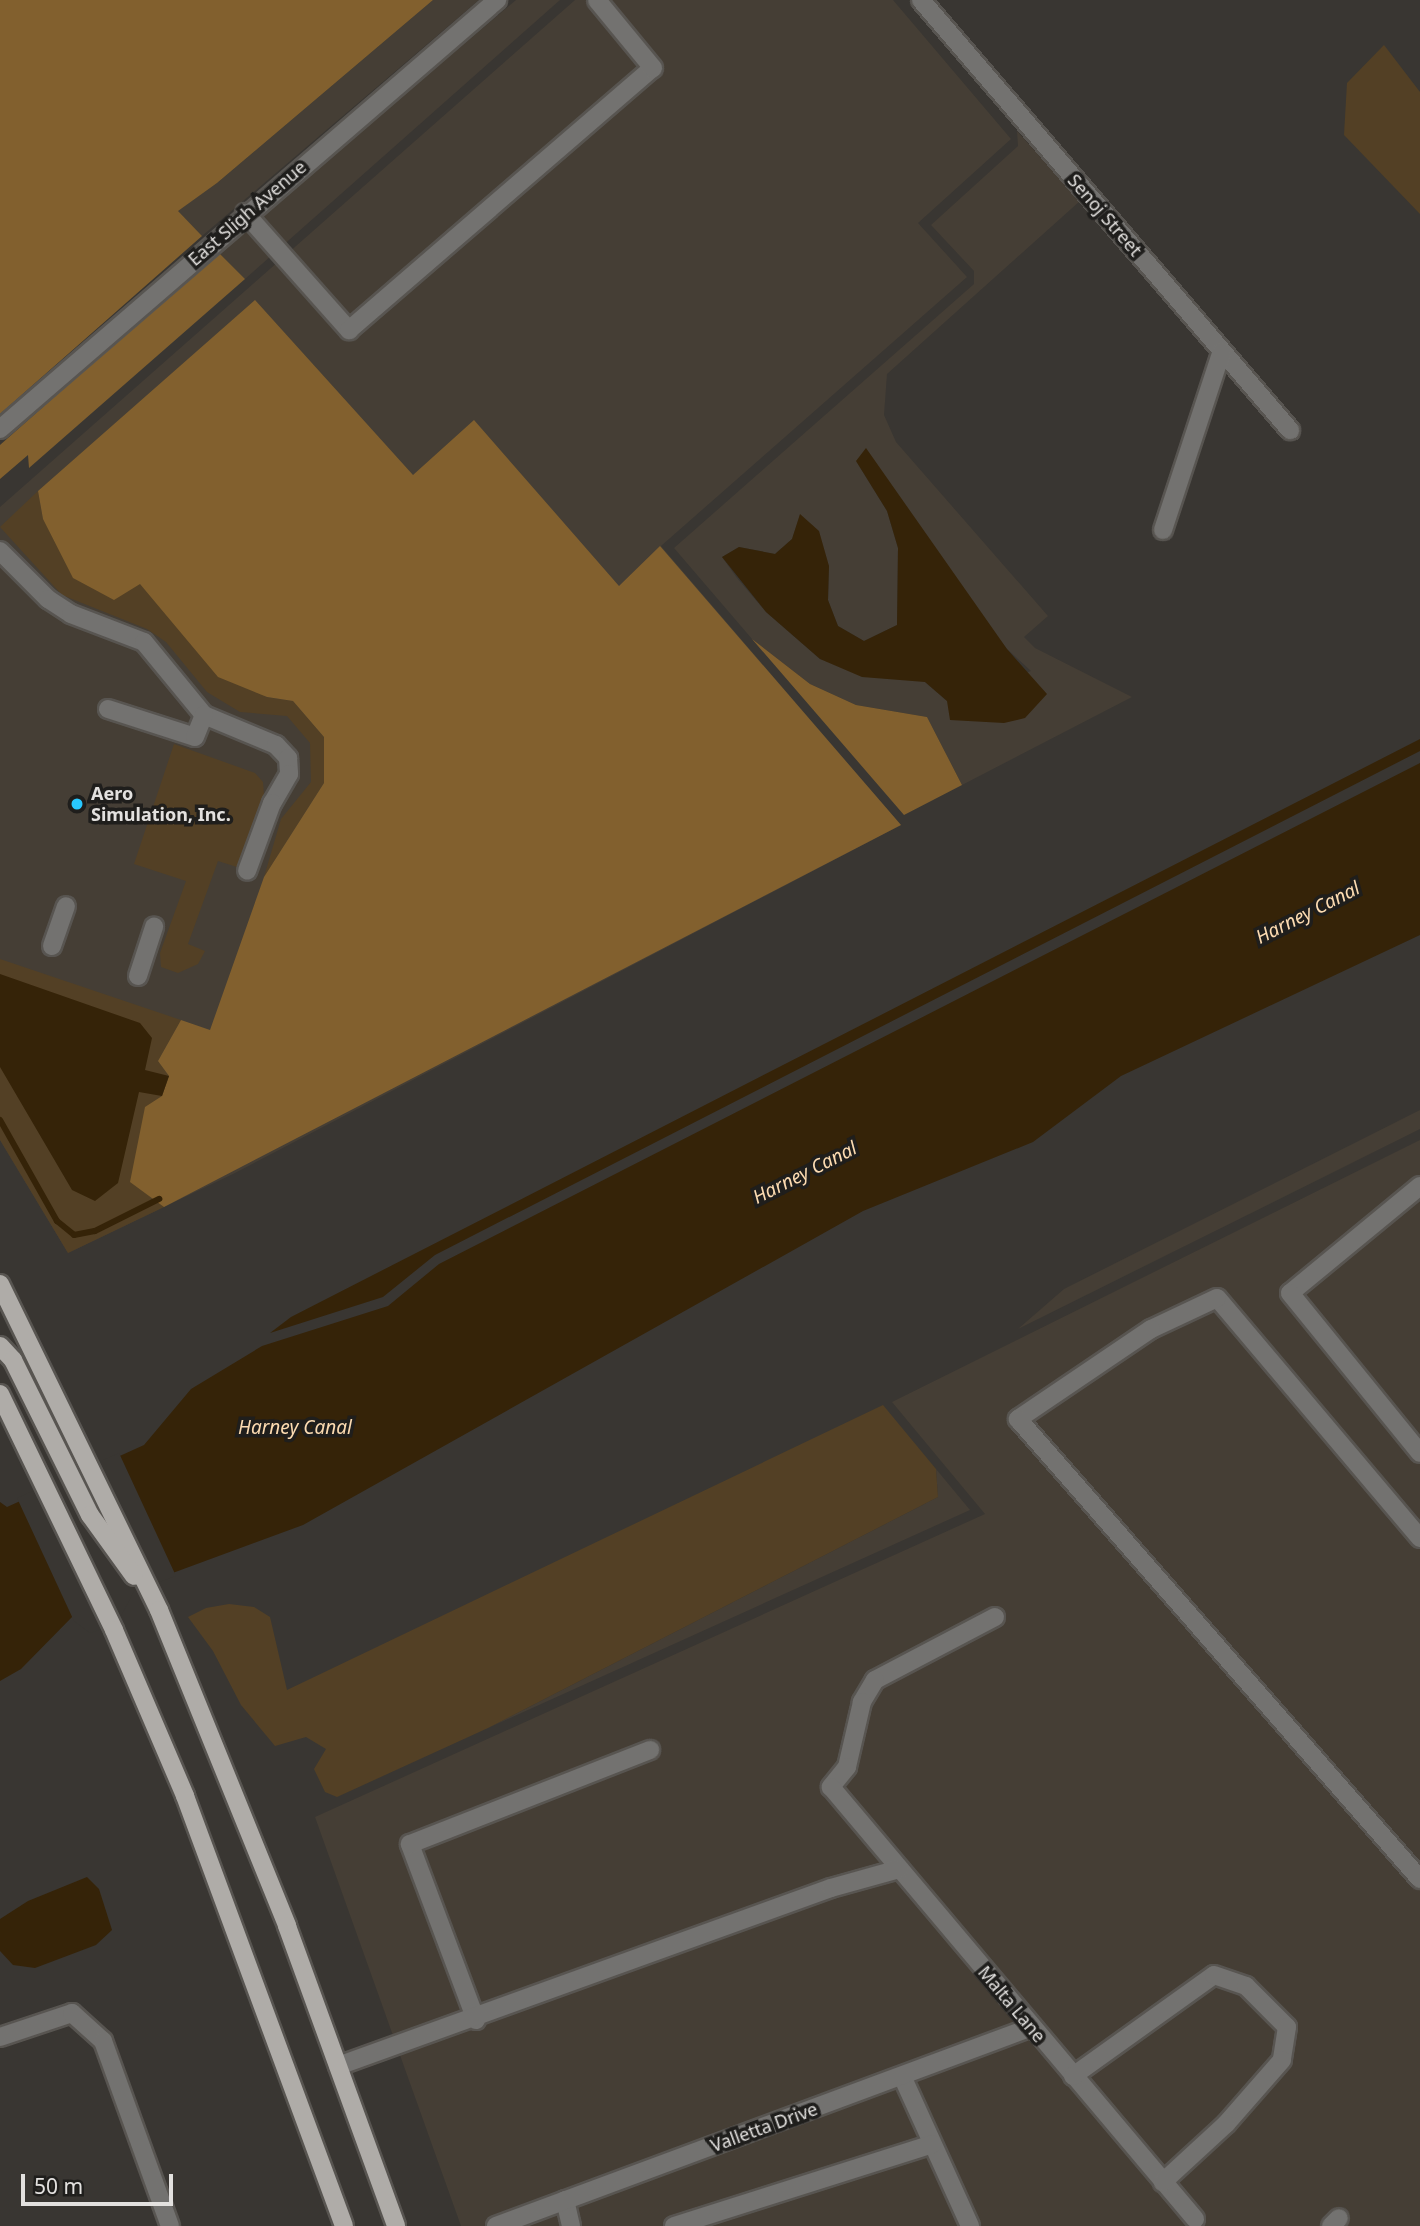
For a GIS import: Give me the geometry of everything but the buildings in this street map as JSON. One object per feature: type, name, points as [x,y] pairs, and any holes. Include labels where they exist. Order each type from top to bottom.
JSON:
[{"type":"main road","points":[[0,1284],[78,1437],[159,1610],[287,1926],[396,2226]]},
{"type":"main road","points":[[0,1346],[13,1360],[90,1515],[159,1610]]},
{"type":"main road","points":[[0,1394],[114,1630],[185,1797],[344,2226]]},
{"type":"street","name":"East Sligh Avenue","points":[[0,429],[245,213],[497,0]]},
{"type":"street","points":[[245,213],[349,330],[653,68],[597,0]]},
{"type":"street","name":"Senoj Street","points":[[921,0],[1290,430]]},
{"type":"street","points":[[1163,530],[1222,351]]},
{"type":"street","points":[[0,551],[48,600],[71,614],[144,642],[204,715],[276,745],[288,758],[289,774],[272,803],[247,871]]},
{"type":"street","points":[[108,709],[195,737],[204,715]]},
{"type":"street","points":[[52,946],[66,906]]},
{"type":"street","points":[[138,975],[155,927]]},
{"type":"street","points":[[1418,1448],[1290,1293],[1420,1186]]},
{"type":"street","points":[[1420,1538],[1217,1298],[1151,1329],[1018,1419],[1420,1879]]},
{"type":"street","name":"Malta Lane","points":[[995,1617],[875,1680],[862,1702],[846,1767],[831,1787],[1195,2219]]},
{"type":"street","points":[[476,2020],[410,1844],[650,1749]]},
{"type":"street","points":[[338,2066],[476,2020],[831,1888],[899,1869]]},
{"type":"street","points":[[1073,2076],[1214,1975],[1245,1986],[1287,2028],[1282,2060],[1226,2124],[1163,2182]]},
{"type":"street","points":[[0,2037],[72,2013],[103,2041],[170,2225]]},
{"type":"street","name":"Valletta Drive","points":[[496,2226],[1032,2027]]},
{"type":"street","points":[[902,2076],[970,2226]]},
{"type":"street","points":[[674,2226],[932,2144]]},
{"type":"street","points":[[565,2200],[571,2226]]},
{"type":"shaded area","points":[[0,0],[433,0],[217,183],[178,211],[202,236],[0,414]]},
{"type":"shaded area","points":[[433,0],[479,0],[202,236],[177,211],[217,183]]},
{"type":"shaded area","points":[[516,0],[560,0],[245,279],[218,252]]},
{"type":"shaded area","points":[[575,0],[893,0],[1011,139],[918,223],[967,277],[661,546],[901,825],[235,1173],[68,1253],[0,1140],[0,507]]},
{"type":"shaded area","points":[[1384,45],[1420,92],[1420,214],[1344,135],[1347,83]]},
{"type":"shaded area","points":[[1017,131],[1080,201],[887,374],[884,415],[896,442],[1048,616],[1024,637],[1035,648],[1132,697],[962,785],[927,717],[856,705],[810,684],[752,639],[674,548],[974,284],[974,271],[931,225],[1018,146]],"holes":[[[856,461],[1007,649],[1031,671],[947,701],[925,682],[820,659],[766,612],[722,557],[739,547],[775,554],[792,539],[800,515],[829,566],[828,600],[838,626],[864,641],[897,625],[898,548],[887,511]]]},
{"type":"shaded area","points":[[218,252],[245,279],[29,468],[28,455],[0,479],[0,445]]},
{"type":"shaded area","points":[[255,300],[413,475],[474,420],[619,586],[660,546],[901,825],[164,1207],[130,1182],[145,1107],[162,1096],[169,1076],[158,1061],[181,1020],[210,1030],[264,877],[324,783],[324,737],[293,701],[267,697],[218,677],[140,584],[114,600],[73,578],[43,519],[38,491]]},
{"type":"shaded area","points":[[38,491],[43,519],[140,584],[266,697],[293,701],[324,737],[324,783],[264,877],[281,819],[311,782],[310,743],[287,716],[240,712],[207,692],[166,642],[147,629],[62,595],[0,527]]},
{"type":"shaded area","points":[[752,639],[810,684],[856,705],[927,717],[962,785],[904,815]]},
{"type":"shaded area","points":[[174,744],[255,773],[263,782],[264,795],[237,867],[218,861],[188,944],[205,951],[198,964],[178,973],[161,967],[160,953],[186,881],[134,864]]},
{"type":"shaded area","points":[[0,959],[181,1020],[158,1061],[169,1076],[159,1199],[164,1207],[68,1253],[0,1140]]},
{"type":"shaded area","points":[[1420,1110],[1420,1129],[1018,1329],[1064,1289]]},
{"type":"shaded area","points":[[1420,1140],[1420,2226],[461,2226],[315,1817],[985,1514],[892,1402]]},
{"type":"shaded area","points":[[883,1405],[936,1469],[938,1497],[488,1728],[337,1797],[325,1792],[314,1769],[326,1749],[306,1737],[275,1746],[241,1705],[213,1651],[188,1617],[206,1608],[229,1604],[254,1607],[270,1617],[287,1690]]},
{"type":"shaded area","points":[[936,1469],[970,1510],[488,1728],[938,1497]]},
{"type":"water","points":[[866,448],[1007,649],[1047,694],[1025,718],[1004,723],[950,720],[947,701],[925,682],[862,677],[820,659],[766,612],[722,557],[739,547],[775,554],[792,539],[800,514],[819,531],[829,566],[828,600],[838,626],[864,641],[897,625],[898,548],[887,511],[856,461]]},
{"type":"water","points":[[1420,739],[1420,751],[435,1255],[383,1297],[270,1333],[291,1317]]},
{"type":"water","name":"Harney Canal","points":[[1420,763],[1420,935],[1121,1076],[1033,1142],[863,1211],[303,1525],[132,1588],[73,1616],[21,1669],[0,1681],[0,1502],[7,1507],[144,1445],[191,1389],[262,1346],[388,1306],[439,1264]]},
{"type":"water","points":[[0,974],[140,1023],[152,1038],[145,1070],[169,1076],[162,1096],[139,1092],[118,1183],[95,1201],[72,1190],[0,1067]]},
{"type":"water","points":[[87,1877],[99,1889],[112,1930],[96,1945],[35,1968],[13,1965],[0,1951],[0,1919],[28,1901]]},
{"type":"pier","points":[[119,1453],[176,1576],[134,1591],[117,1624],[90,1633],[74,1621],[17,1498]]},
{"type":"waterway","points":[[0,1120],[57,1221],[74,1235],[95,1231],[159,1199]]},
{"type":"place","name":"Aero Simulation, Inc.","points":[[77,804]]}]
